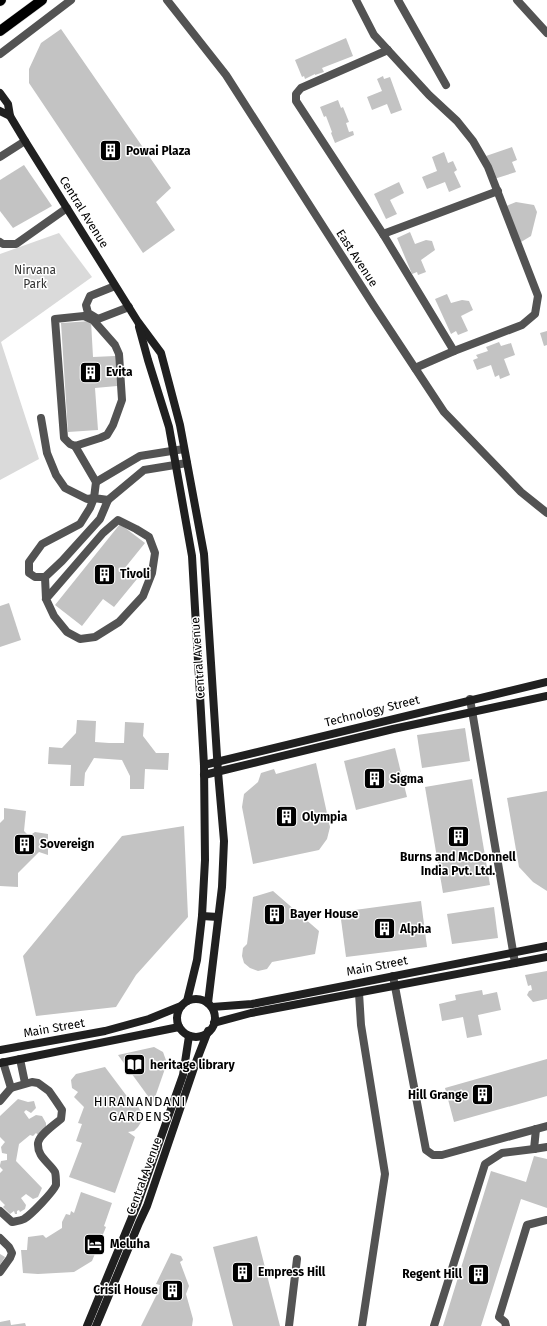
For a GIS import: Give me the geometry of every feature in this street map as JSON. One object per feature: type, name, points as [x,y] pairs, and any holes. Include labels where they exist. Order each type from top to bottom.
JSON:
[{"type":"main road","points":[[0,31],[42,0]]},
{"type":"main road","name":"Central Avenue","points":[[0,93],[8,104],[10,116],[25,141],[138,322],[161,353],[180,425],[204,554],[217,762],[224,841],[222,887],[210,1005]]},
{"type":"main road","points":[[0,111],[10,116]]},
{"type":"main road","name":"Central Avenue","points":[[138,322],[169,427],[192,556],[204,765],[205,860],[202,916],[197,960],[184,1004]]},
{"type":"main road","name":"Technology Street","points":[[204,765],[470,699],[547,682]]},
{"type":"main road","points":[[204,775],[343,741],[547,696]]},
{"type":"main road","points":[[341,731],[343,741]]},
{"type":"main road","points":[[202,916],[218,917]]},
{"type":"main road","name":"Main Street","points":[[210,1005],[252,1004],[547,946]]},
{"type":"main road","name":"Main Street","points":[[214,1024],[251,1013],[547,957]]},
{"type":"main road","points":[[194,999],[201,1000],[210,1005],[215,1016],[214,1024],[205,1035],[198,1037],[189,1036],[183,1033],[176,1020],[177,1013],[184,1004],[194,999]]},
{"type":"main road","name":"Main Street","points":[[0,1050],[114,1029],[149,1019],[184,1004]]},
{"type":"main road","name":"Main Street","points":[[2,1063],[179,1027]]},
{"type":"main road","points":[[112,1040],[114,1029]]},
{"type":"main road","name":"Central Avenue","points":[[96,1326],[97,1313],[146,1180],[208,1032]]},
{"type":"main road","name":"Central Avenue","points":[[87,1326],[97,1313],[147,1206],[182,1091],[189,1036]]},
{"type":"main road","points":[[146,1180],[155,1183]]},
{"type":"street","points":[[0,54],[71,0]]},
{"type":"street","name":"East Avenue","points":[[167,0],[226,75],[444,412],[521,492],[547,512]]},
{"type":"street","points":[[356,0],[374,35],[429,95],[457,121],[473,141],[488,166],[538,296],[535,314],[522,325],[454,351],[415,368]]},
{"type":"street","points":[[398,0],[446,85]]},
{"type":"street","points":[[517,0],[547,33]]},
{"type":"street","points":[[388,50],[301,88],[296,94],[296,100],[383,234],[454,351]]},
{"type":"street","points":[[0,158],[25,141]]},
{"type":"street","points":[[383,234],[498,192]]},
{"type":"street","points":[[0,242],[3,244],[16,244],[67,208]]},
{"type":"street","points":[[115,286],[90,296],[86,305],[88,313],[98,318],[129,307]]},
{"type":"street","points":[[75,446],[107,435],[113,425],[122,400],[118,354],[115,345],[93,320],[84,316],[55,319],[64,438],[70,444],[75,446],[96,482],[94,498],[90,508],[80,524],[42,544],[29,562],[29,573],[36,578],[45,577],[62,561],[100,519],[108,500],[144,470],[187,463]]},
{"type":"street","points":[[41,418],[47,453],[56,475],[65,488],[87,499],[94,498],[108,500]]},
{"type":"street","points":[[96,482],[140,456],[184,448]]},
{"type":"street","points":[[145,455],[148,469]]},
{"type":"street","points":[[45,577],[46,599],[54,616],[67,632],[80,639],[95,637],[119,622],[143,596],[152,573],[155,553],[149,537],[118,520],[103,533],[46,599]]},
{"type":"street","points":[[470,699],[515,963]]},
{"type":"street","points":[[393,976],[426,1150],[434,1155],[442,1155],[547,1126]]},
{"type":"street","points":[[359,993],[361,1025],[385,1174],[362,1326]]},
{"type":"street","points":[[20,1059],[25,1083]]},
{"type":"street","points":[[2,1063],[11,1088]]},
{"type":"street","points":[[0,1101],[11,1088],[32,1082],[38,1083],[49,1091],[62,1110],[61,1119],[50,1128],[38,1142],[38,1150],[41,1156],[55,1173],[56,1184],[38,1207],[23,1219],[12,1222],[0,1211]]},
{"type":"street","points":[[534,1149],[536,1129]]},
{"type":"street","points":[[434,1326],[485,1164],[502,1152],[547,1147]]},
{"type":"street","points":[[506,1326],[505,1322],[499,1317],[527,1225],[547,1220]]},
{"type":"street","points":[[0,1238],[9,1247],[12,1253],[0,1272]]},
{"type":"street","points":[[288,1326],[297,1259]]},
{"type":"green space","name":"Nirvana Park","points":[[59,233],[92,277],[1,342],[39,459],[0,480],[0,254]]},
{"type":"building","name":"Powai Plaza","points":[[61,29],[171,188],[156,202],[175,230],[143,253],[29,83],[29,69],[41,43]]},
{"type":"building","points":[[346,38],[353,56],[322,68],[324,72],[315,74],[305,79],[304,76],[302,77],[295,60]]},
{"type":"building","points":[[383,76],[384,79],[390,77],[402,110],[391,114],[387,104],[372,110],[367,97],[382,91],[377,79]]},
{"type":"building","points":[[338,100],[341,108],[343,107],[349,122],[346,123],[349,132],[353,131],[354,135],[335,143],[326,116],[324,117],[320,107]]},
{"type":"building","points":[[512,147],[517,160],[512,162],[516,172],[494,179],[486,156]]},
{"type":"building","points":[[444,152],[448,163],[453,161],[457,170],[454,172],[461,187],[449,192],[445,182],[427,189],[422,177],[437,171],[432,157]]},
{"type":"building","points":[[24,165],[52,206],[13,228],[0,211],[0,180]]},
{"type":"building","points":[[399,182],[404,193],[390,200],[397,214],[386,219],[374,194]]},
{"type":"building","points":[[516,202],[534,205],[537,212],[531,236],[521,242],[504,207]]},
{"type":"building","points":[[410,232],[415,244],[426,240],[432,241],[435,250],[421,260],[426,272],[418,275],[417,272],[412,274],[397,238]]},
{"type":"building","points":[[447,294],[451,303],[462,300],[469,301],[473,310],[461,316],[468,331],[458,335],[456,331],[451,334],[435,299]]},
{"type":"building","name":"Evita","points":[[91,321],[93,357],[115,356],[117,386],[95,388],[98,430],[68,432],[61,323]]},
{"type":"building","points":[[547,331],[547,345],[544,346],[540,333]]},
{"type":"building","points":[[499,342],[501,346],[511,343],[515,355],[504,359],[510,375],[500,379],[499,375],[495,377],[491,365],[477,370],[473,360],[478,358],[476,355],[488,351],[486,347]]},
{"type":"building","name":"Tivoli","points":[[120,524],[145,543],[124,569],[137,579],[114,607],[103,599],[82,626],[55,605]]},
{"type":"building","points":[[9,603],[21,640],[0,647],[0,606]]},
{"type":"building","points":[[77,720],[96,721],[95,742],[109,743],[124,743],[125,722],[144,723],[143,736],[156,753],[169,753],[168,770],[145,769],[144,789],[130,789],[130,776],[122,760],[94,758],[85,773],[84,786],[70,786],[71,765],[48,764],[49,747],[62,748],[76,733]]},
{"type":"building","points":[[465,728],[470,761],[422,768],[417,735]]},
{"type":"building","name":"Sigma","points":[[395,748],[407,797],[356,810],[344,761]]},
{"type":"building","name":"Olympia","points":[[316,763],[330,827],[327,839],[319,850],[253,864],[242,807],[244,794],[258,782],[261,773],[274,769],[276,774]]},
{"type":"building","name":"Burns and McDonnell India Pvt. Ltd.","points":[[472,779],[490,885],[443,893],[425,787]]},
{"type":"building","points":[[547,791],[547,891],[533,882],[519,867],[507,798]]},
{"type":"building","name":"Sovereign","points":[[4,808],[26,811],[24,831],[29,836],[35,832],[48,834],[48,855],[39,852],[18,873],[18,887],[0,886],[0,823],[4,819]]},
{"type":"building","points":[[184,826],[188,917],[136,975],[116,1007],[36,1016],[23,956],[122,836]]},
{"type":"building","name":"Bayer House","points":[[273,891],[319,931],[315,954],[272,962],[267,969],[258,971],[250,968],[244,963],[242,956],[243,948],[247,944],[253,897]]},
{"type":"building","name":"Alpha","points":[[421,901],[427,947],[346,957],[340,912]]},
{"type":"building","points":[[494,907],[498,938],[452,944],[447,914]]},
{"type":"building","points":[[547,971],[547,999],[533,1002],[527,995],[529,991],[532,990],[531,985],[528,986],[525,975]]},
{"type":"building","points":[[482,990],[483,995],[497,992],[501,1010],[478,1015],[482,1035],[467,1038],[463,1017],[442,1021],[439,1004],[456,1000],[455,995]]},
{"type":"building","points":[[154,1047],[163,1052],[167,1063],[153,1103],[118,1055]]},
{"type":"building","name":"Hill Grange","points":[[547,1059],[547,1096],[454,1122],[445,1088]]},
{"type":"building","points":[[105,1067],[132,1103],[137,1105],[142,1116],[138,1127],[134,1131],[128,1132],[135,1137],[115,1193],[69,1177],[82,1143],[76,1141],[82,1124],[78,1123],[84,1107],[74,1097],[78,1092],[72,1088],[71,1080],[76,1074]]},
{"type":"building","points":[[18,1099],[28,1102],[34,1101],[36,1108],[31,1113],[26,1110],[24,1112],[29,1119],[36,1115],[42,1116],[46,1123],[46,1128],[39,1136],[36,1133],[33,1136],[30,1135],[19,1144],[16,1161],[42,1188],[38,1197],[33,1199],[26,1194],[21,1198],[26,1205],[25,1209],[20,1212],[19,1210],[17,1211],[17,1214],[15,1214],[14,1211],[10,1214],[3,1207],[5,1205],[0,1200],[0,1173],[3,1170],[0,1165],[1,1161],[7,1160],[7,1154],[2,1153],[1,1147],[5,1142],[0,1137],[0,1116]]},
{"type":"building","points":[[534,1156],[547,1159],[547,1208],[521,1199],[481,1326],[443,1326],[491,1171],[526,1182]]},
{"type":"building","name":"Meluha","points":[[81,1192],[112,1203],[104,1226],[106,1227],[92,1261],[74,1272],[38,1274],[23,1273],[21,1250],[27,1250],[28,1237],[43,1235],[46,1238],[62,1228],[62,1222],[66,1214],[70,1215],[71,1211],[74,1213]]},
{"type":"building","name":"Empress Hill","points":[[257,1236],[280,1326],[233,1326],[213,1247]]},
{"type":"building","name":"Crisil House","points":[[171,1253],[181,1256],[183,1260],[180,1262],[189,1286],[186,1294],[193,1319],[192,1326],[141,1326],[157,1294],[160,1285],[156,1284]]},
{"type":"building","points":[[0,1254],[5,1257],[0,1265]]},
{"type":"building","points":[[10,1320],[11,1325],[25,1323],[26,1326],[0,1326],[0,1322]]},
{"type":"place","name":"Powai Plaza","points":[[110,151]]},
{"type":"place","name":"Evita","points":[[90,372]]},
{"type":"place","name":"Tivoli","points":[[105,574]]},
{"type":"place","name":"Sigma","points":[[375,779]]},
{"type":"place","name":"Olympia","points":[[286,817]]},
{"type":"place","name":"Burns and McDonnell India Pvt. Ltd.","points":[[458,836]]},
{"type":"place","name":"Sovereign","points":[[24,844]]},
{"type":"place","name":"Bayer House","points":[[275,914]]},
{"type":"place","name":"Alpha","points":[[384,929]]},
{"type":"place","name":"heritage library","points":[[134,1065]]},
{"type":"place","name":"Hill Grange","points":[[483,1095]]},
{"type":"place","name":"Meluha","points":[[94,1244]]},
{"type":"place","name":"Empress Hill","points":[[243,1272]]},
{"type":"place","name":"Regent Hill","points":[[478,1274]]},
{"type":"place","name":"Crisil House","points":[[173,1290]]},
{"type":"district","name":"HIRANANDANI GARDENS","points":[[140,1108]]}]
